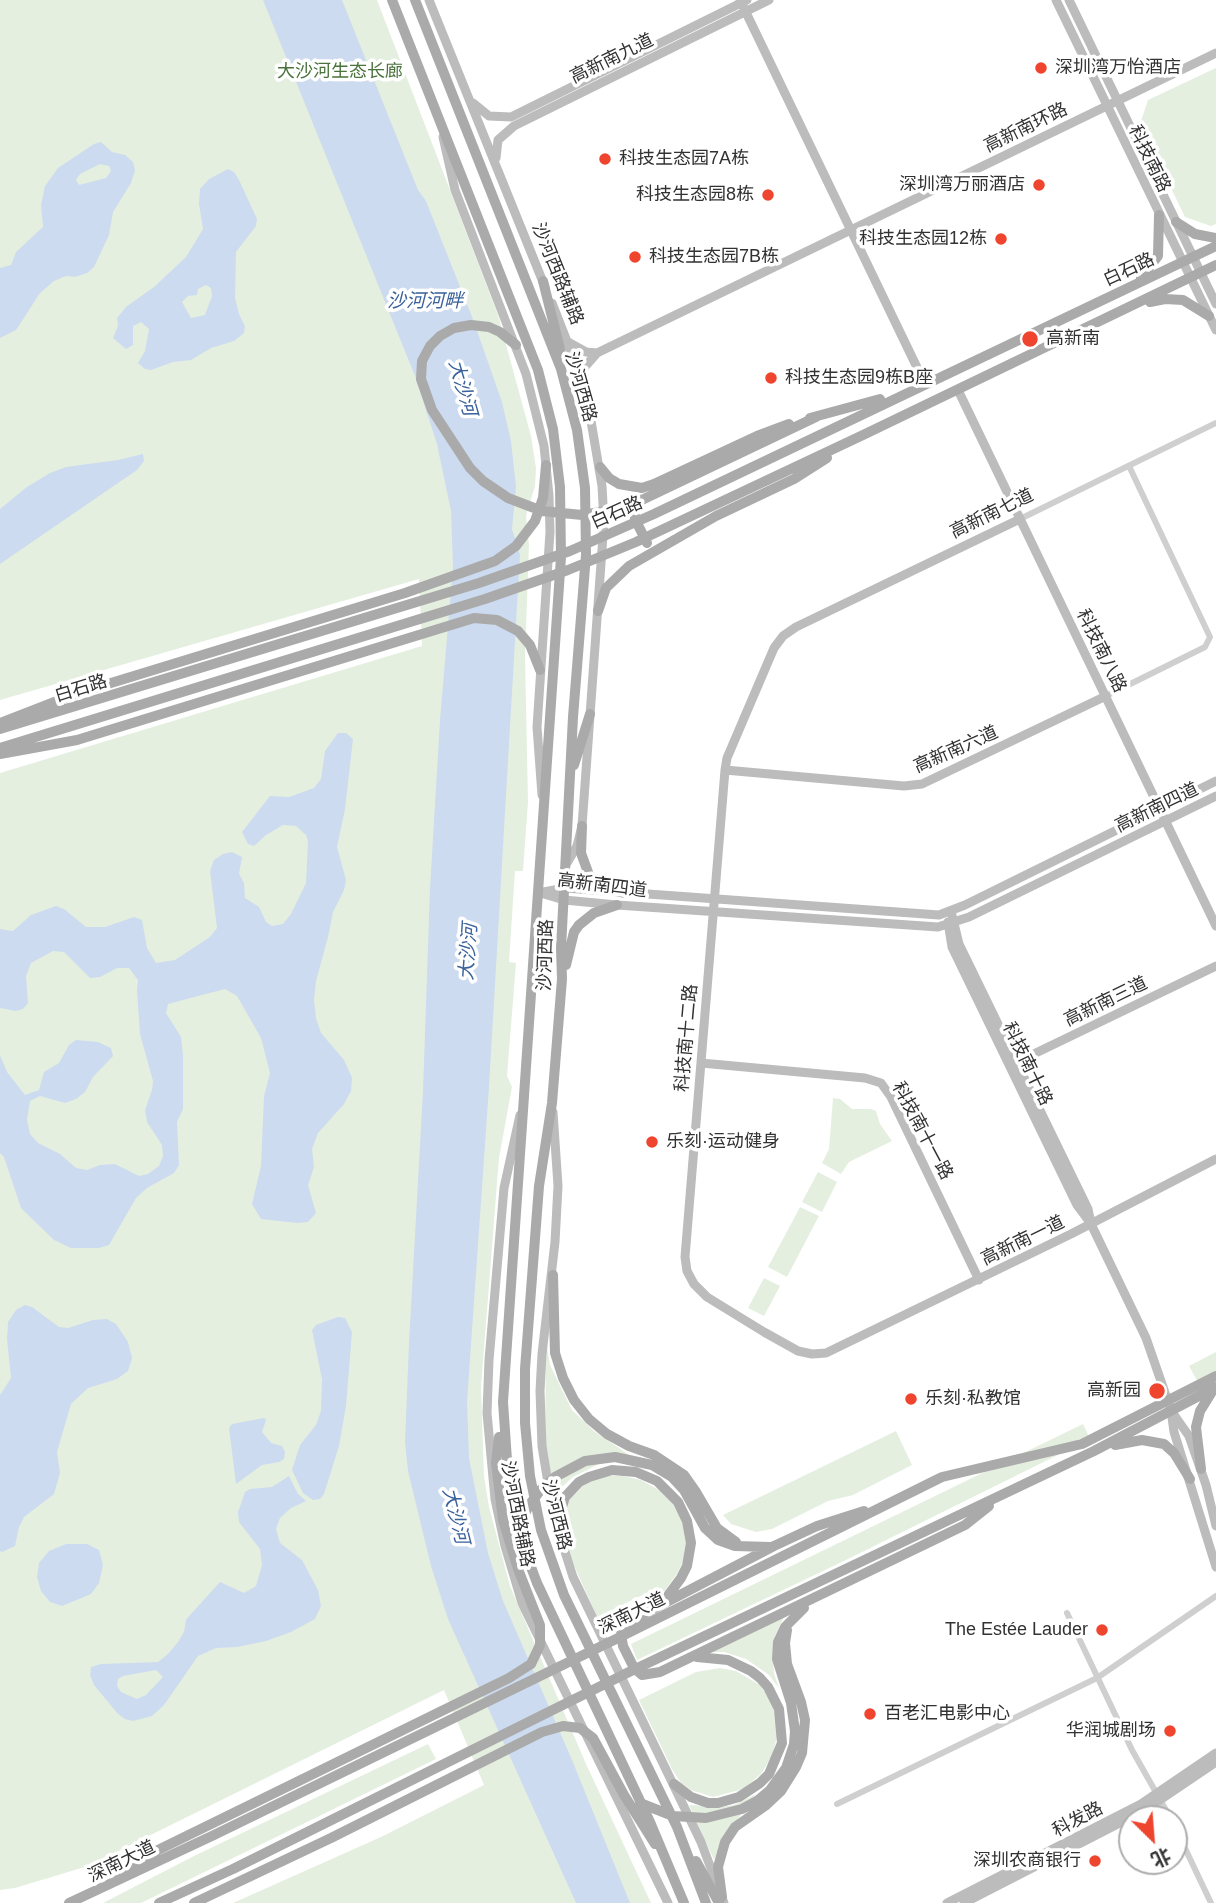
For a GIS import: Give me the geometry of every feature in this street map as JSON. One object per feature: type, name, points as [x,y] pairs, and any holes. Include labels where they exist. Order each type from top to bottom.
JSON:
[{"type":"main road","name":"沙河西路","points":[[392,0],[532,354],[554,439],[562,531],[502,1420],[511,1493],[519,1535],[528,1559],[674,1875],[684,1903]]},
{"type":"main road","name":"沙河西路","points":[[415,0],[550,341],[572,410],[583,470],[587,534],[570,779],[562,979],[552,1103],[539,1186],[525,1369],[525,1423],[535,1506],[547,1551],[564,1595],[677,1827],[706,1903]]},
{"type":"main road","points":[[1136,284],[1158,256],[1159,215]]},
{"type":"main road","points":[[1176,222],[1195,234],[1216,238]]},
{"type":"main road","name":"白石路","points":[[0,729],[541,562],[643,519],[1216,246]]},
{"type":"main road","name":"白石路","points":[[0,748],[527,585],[636,542],[1216,265]]},
{"type":"main road","points":[[543,281],[559,342],[572,410]]},
{"type":"main road","points":[[1129,307],[1174,299],[1191,303],[1209,316]]},
{"type":"main road","points":[[516,345],[489,327],[471,325],[443,333],[427,350],[421,367],[421,379],[432,410],[465,461],[483,481],[516,502],[542,511],[593,514],[615,510],[647,499],[816,417]]},
{"type":"main road","points":[[600,467],[609,478],[624,485],[642,488],[764,433],[904,393]]},
{"type":"main road","points":[[597,611],[606,588],[629,566],[671,540],[794,479],[863,435]]},
{"type":"main road","points":[[0,723],[75,694],[405,593],[487,565],[519,544],[535,522],[543,498],[547,465]]},
{"type":"main road","points":[[654,484],[639,497],[634,508],[635,519],[648,543],[657,545],[671,540]]},
{"type":"main road","points":[[424,632],[435,622],[437,603],[428,584]]},
{"type":"main road","points":[[0,754],[77,740],[474,618],[497,620],[518,631],[533,650],[540,670]]},
{"type":"main road","points":[[570,779],[590,713]]},
{"type":"main road","points":[[582,826],[581,853],[589,874],[603,886],[624,893]]},
{"type":"main road","points":[[562,979],[574,932],[579,925],[594,914],[617,905]]},
{"type":"main road","points":[[553,1275],[555,1353],[563,1378],[582,1411],[607,1434],[654,1455],[675,1468],[691,1483],[712,1521],[722,1533],[734,1542],[749,1547]]},
{"type":"main road","name":"深南大道","points":[[159,1903],[233,1869],[629,1672],[1094,1451],[1216,1376]]},
{"type":"main road","points":[[1200,1469],[1196,1446],[1198,1419],[1204,1402],[1216,1387]]},
{"type":"main road","name":"深南大道","points":[[69,1903],[811,1544],[942,1477],[1082,1444],[1216,1387]]},
{"type":"main road","points":[[88,1896],[158,1850],[461,1702],[517,1674],[531,1664],[538,1653],[541,1633],[538,1617],[518,1569],[503,1520],[496,1463],[502,1420]]},
{"type":"main road","points":[[1094,1451],[1130,1441],[1160,1442],[1174,1453],[1190,1479]]},
{"type":"main road","points":[[513,1575],[513,1546],[520,1523],[542,1488],[555,1477],[585,1461],[615,1457],[652,1465],[672,1477],[684,1490],[711,1534],[726,1544],[774,1546]]},
{"type":"main road","points":[[556,1526],[560,1506],[571,1489],[589,1477],[612,1470],[636,1472],[665,1487],[683,1511],[691,1543],[687,1566],[673,1590],[652,1613],[616,1639]]},
{"type":"main road","points":[[891,1503],[830,1522],[774,1546],[627,1625],[621,1634],[621,1640],[634,1668],[642,1675],[654,1675],[965,1525],[1003,1495]]},
{"type":"main road","points":[[867,1573],[930,1530]]},
{"type":"main road","points":[[600,1763],[629,1796],[664,1814],[683,1818],[706,1818],[742,1809],[757,1801],[782,1775],[792,1752],[795,1731],[793,1713],[777,1659],[778,1642],[785,1627],[815,1598]]},
{"type":"main road","points":[[722,1901],[718,1867],[725,1842],[736,1827],[765,1806],[780,1791],[796,1768],[802,1753],[805,1729],[803,1711],[785,1654],[786,1633],[794,1617]]},
{"type":"main road","points":[[629,1672],[667,1660],[727,1660],[751,1671],[775,1698],[782,1720],[782,1743],[775,1763],[760,1783],[739,1797],[718,1803],[691,1797],[674,1784]]},
{"type":"main road","points":[[194,1903],[331,1838],[486,1759],[555,1727],[572,1726],[587,1732],[597,1743],[624,1795],[674,1875]]},
{"type":"main road","points":[[677,1827],[722,1901]]},
{"type":"street","name":"沙河西路辅路","points":[[429,0],[568,342],[581,381],[600,467],[603,543],[582,826],[577,846],[567,863]]},
{"type":"street","name":"高新南九道","points":[[470,99],[489,116],[511,117],[743,4],[769,0]]},
{"type":"street","name":"科技南路","points":[[1056,0],[1216,330]]},
{"type":"street","name":"科技南路","points":[[1069,0],[1216,304]]},
{"type":"street","points":[[743,4],[925,384]]},
{"type":"street","name":"高新南九道","points":[[496,167],[498,140],[514,126],[743,4]]},
{"type":"street","name":"高新南环路","points":[[597,353],[1216,53]]},
{"type":"street","points":[[435,109],[455,190],[516,345],[535,406],[547,465],[550,532],[537,727],[543,817]]},
{"type":"street","points":[[568,342],[578,349],[597,353],[583,369],[581,381]]},
{"type":"street","name":"科技南八路","points":[[958,390],[1216,926]]},
{"type":"street","name":"高新南七道","points":[[783,636],[796,627],[1216,423]]},
{"type":"street","points":[[1105,696],[1205,647],[1210,637],[1129,466]]},
{"type":"street","name":"科技南十二路","points":[[783,636],[774,648],[727,758],[725,770],[685,1256],[690,1277],[700,1291],[798,1351],[819,1354],[841,1348]]},
{"type":"street","name":"高新南六道","points":[[725,770],[904,786],[922,784],[1105,696]]},
{"type":"street","name":"高新南四道","points":[[538,893],[565,888],[932,916],[949,912],[1216,781]]},
{"type":"street","name":"高新南四道","points":[[538,893],[564,900],[617,905],[932,927],[951,924],[1216,796]]},
{"type":"street","name":"科技南十路","points":[[949,912],[959,944],[1013,1064],[1088,1209],[1091,1224],[1146,1338],[1169,1406]]},
{"type":"street","name":"高新南三道","points":[[1013,1064],[1216,966]]},
{"type":"street","name":"科技南十一路","points":[[701,1063],[865,1078],[881,1083],[891,1097],[979,1280]]},
{"type":"street","name":"沙河西路辅路","points":[[523,1100],[506,1172],[496,1273],[488,1387],[489,1443],[495,1499],[513,1575],[531,1622],[668,1903]]},
{"type":"street","name":"沙河西路辅路","points":[[552,1103],[558,1186],[553,1275],[542,1354],[540,1410],[544,1466],[556,1526],[578,1587],[674,1784],[711,1865],[722,1901]]},
{"type":"street","name":"高新南一道","points":[[841,1348],[1216,1159]]},
{"type":"street","points":[[1169,1406],[1184,1426],[1200,1469],[1216,1526]]},
{"type":"street","points":[[1169,1406],[1174,1432],[1216,1567]]},
{"type":"street","points":[[836,1804],[1097,1678],[1216,1596]]},
{"type":"street","points":[[1067,1613],[1132,1750],[1163,1805]]},
{"type":"street","name":"科发路","points":[[947,1903],[1159,1797],[1216,1753]]},
{"type":"street","name":"科发路","points":[[964,1903],[1092,1838],[1216,1762]]},
{"type":"street","points":[[1188,1854],[1212,1903]]},
{"type":"green space","name":"大沙河生态长廊","points":[[0,0],[377,0],[498,315],[531,436],[536,468],[535,486],[526,516],[529,545],[525,656],[528,802],[523,871],[515,871],[509,962],[516,963],[507,1076],[512,1087],[499,1158],[481,1387],[484,1476],[489,1507],[510,1586],[586,1764],[651,1903],[233,1903],[381,1837],[484,1785],[444,1690],[88,1866],[0,1890],[0,773],[422,646],[419,579],[0,700]]},
{"type":"green space","points":[[1216,68],[1216,224],[1211,226],[1185,217],[1140,124],[1148,100]]},
{"type":"green space","points":[[833,1098],[840,1099],[852,1109],[876,1111],[880,1124],[892,1141],[849,1162],[841,1174],[822,1163],[829,1149]]},
{"type":"green space","points":[[818,1172],[837,1182],[822,1212],[802,1202]]},
{"type":"green space","points":[[800,1207],[819,1216],[787,1277],[768,1267]]},
{"type":"green space","points":[[764,1278],[780,1286],[764,1316],[748,1308]]},
{"type":"green space","points":[[546,1340],[550,1365],[572,1410],[594,1431],[644,1465],[619,1461],[601,1463],[573,1477],[552,1496],[545,1447]]},
{"type":"green space","points":[[1216,1352],[1216,1375],[1199,1384],[1189,1366]]},
{"type":"green space","points":[[1083,1424],[1090,1439],[637,1660],[631,1644]]},
{"type":"green space","points":[[896,1431],[912,1465],[853,1495],[828,1501],[772,1529],[756,1532],[731,1524],[723,1515]]},
{"type":"green space","points":[[607,1476],[641,1480],[666,1494],[686,1529],[687,1543],[685,1557],[678,1572],[657,1602],[651,1591],[597,1617],[568,1552],[562,1519],[568,1499],[583,1484]]},
{"type":"green space","points":[[784,1617],[773,1646],[774,1674],[779,1688],[769,1675],[746,1659],[724,1652],[711,1652]]},
{"type":"green space","points":[[720,1668],[736,1671],[760,1685],[770,1699],[776,1717],[777,1737],[772,1756],[761,1774],[743,1789],[713,1797],[691,1790],[681,1783],[639,1700],[696,1672]]},
{"type":"green space","points":[[428,1744],[436,1759],[141,1903],[103,1903],[194,1856]]},
{"type":"green space","points":[[756,1794],[724,1838],[714,1860],[689,1805],[734,1805]]},
{"type":"water","name":"沙河河畔","points":[[263,0],[342,0],[474,322],[502,402],[511,441],[516,487],[512,529],[520,555],[489,1087],[467,1402],[469,1458],[488,1553],[503,1601],[630,1903],[576,1903],[448,1619],[431,1566],[408,1471],[405,1442],[409,1343],[423,1091],[430,888],[453,567],[451,511],[437,444],[415,376]]},
{"type":"water","points":[[101,142],[112,152],[125,155],[133,162],[135,170],[131,183],[113,212],[109,235],[94,267],[87,273],[54,281],[40,293],[16,330],[0,338],[0,268],[11,265],[16,252],[43,227],[41,205],[45,186],[58,168]],"holes":[[[100,164],[109,166],[111,171],[106,178],[79,185],[76,180],[80,174]]]},
{"type":"water","points":[[228,169],[234,172],[257,219],[256,226],[236,252],[235,298],[245,326],[244,333],[234,341],[211,348],[191,360],[173,362],[151,370],[145,369],[138,363],[145,351],[149,329],[141,322],[133,326],[133,345],[126,349],[113,338],[118,326],[117,318],[126,307],[154,287],[186,257],[203,229],[199,204],[200,189],[209,179]],"holes":[[[206,285],[211,288],[212,296],[205,315],[191,318],[182,302],[188,296],[197,295],[198,289]]]},
{"type":"water","points":[[143,454],[144,461],[137,470],[0,564],[0,509],[27,487],[66,467]]},
{"type":"water","points":[[338,733],[346,733],[353,739],[345,809],[337,847],[346,880],[333,912],[314,1000],[321,1033],[344,1060],[352,1078],[351,1091],[344,1104],[318,1133],[312,1149],[314,1167],[308,1185],[316,1213],[308,1222],[261,1219],[252,1204],[261,1166],[264,1096],[270,1073],[261,1038],[237,996],[225,989],[168,1004],[166,1013],[181,1037],[183,1055],[183,1109],[177,1122],[179,1165],[174,1173],[147,1188],[136,1198],[109,1245],[99,1248],[71,1248],[54,1240],[21,1208],[4,1157],[0,1153],[0,1055],[7,1072],[25,1095],[39,1090],[44,1072],[59,1063],[69,1045],[76,1040],[98,1042],[111,1048],[113,1056],[93,1077],[85,1092],[76,1099],[65,1103],[40,1096],[30,1101],[27,1120],[30,1134],[38,1143],[60,1154],[76,1168],[87,1170],[100,1165],[115,1164],[139,1176],[148,1174],[159,1166],[163,1156],[162,1145],[147,1122],[145,1110],[153,1081],[140,1034],[138,980],[129,968],[117,968],[100,977],[90,978],[64,952],[53,951],[31,963],[26,976],[28,1003],[23,1009],[16,1011],[0,1008],[0,929],[13,931],[31,915],[56,906],[64,909],[86,927],[105,927],[134,917],[142,920],[147,948],[156,963],[175,960],[210,937],[217,928],[210,871],[214,860],[232,852],[242,857],[239,874],[244,883],[245,898],[259,907],[266,922],[272,926],[283,924],[306,883],[306,835],[296,826],[283,825],[254,846],[248,844],[242,832],[270,796],[289,797],[314,788],[321,779],[325,751]]},
{"type":"water","points":[[25,1305],[32,1307],[59,1327],[68,1328],[93,1320],[107,1319],[116,1324],[128,1342],[132,1358],[128,1371],[117,1379],[88,1388],[71,1404],[57,1452],[60,1473],[54,1494],[24,1517],[15,1546],[2,1552],[0,1395],[11,1378],[8,1322],[16,1310]]},
{"type":"water","points":[[338,1317],[345,1318],[352,1332],[346,1406],[339,1446],[324,1494],[320,1499],[313,1500],[303,1493],[292,1470],[300,1445],[316,1425],[321,1411],[322,1379],[312,1330],[316,1325]]},
{"type":"water","points":[[264,1418],[266,1420],[262,1432],[271,1443],[282,1446],[284,1459],[262,1465],[236,1484],[229,1428],[232,1424]]},
{"type":"water","points":[[289,1476],[298,1494],[306,1501],[291,1508],[280,1518],[276,1529],[280,1543],[302,1560],[318,1590],[321,1606],[315,1619],[266,1641],[216,1648],[198,1656],[164,1705],[152,1716],[133,1721],[125,1719],[94,1685],[90,1675],[91,1667],[101,1664],[158,1662],[178,1642],[184,1632],[186,1620],[220,1582],[244,1593],[256,1586],[262,1565],[260,1549],[239,1522],[238,1512],[245,1492],[272,1487]],"holes":[[[156,1670],[163,1677],[146,1695],[137,1699],[121,1692],[117,1686],[118,1679],[123,1676]]]},
{"type":"water","points":[[66,1544],[87,1544],[99,1550],[103,1565],[99,1583],[91,1594],[62,1606],[50,1602],[41,1591],[37,1577],[39,1563],[49,1551]]},
{"type":"place","name":"深圳湾万怡酒店","points":[[1041,68]]},
{"type":"place","name":"科技生态园7A栋","points":[[605,159]]},
{"type":"place","name":"深圳湾万丽酒店","points":[[1039,185]]},
{"type":"place","name":"科技生态园8栋","points":[[768,195]]},
{"type":"place","name":"科技生态园12栋","points":[[1001,239]]},
{"type":"place","name":"科技生态园7B栋","points":[[635,257]]},
{"type":"place","name":"高新南","points":[[1030,339]]},
{"type":"place","name":"科技生态园9栋B座","points":[[771,378]]},
{"type":"place","name":"乐刻·运动健身","points":[[652,1142]]},
{"type":"place","name":"高新园","points":[[1157,1391]]},
{"type":"place","name":"乐刻·私教馆","points":[[911,1399]]},
{"type":"place","name":"The Estée Lauder","points":[[1102,1630]]},
{"type":"place","name":"百老汇电影中心","points":[[870,1714]]},
{"type":"place","name":"华润城剧场","points":[[1170,1731]]},
{"type":"place","name":"深圳农商银行","points":[[1095,1861]]},
{"type":"water label","name":"大沙河","points":[[462,388]]},
{"type":"water label","name":"大沙河","points":[[469,952]]},
{"type":"water label","name":"大沙河","points":[[455,1516]]}]
